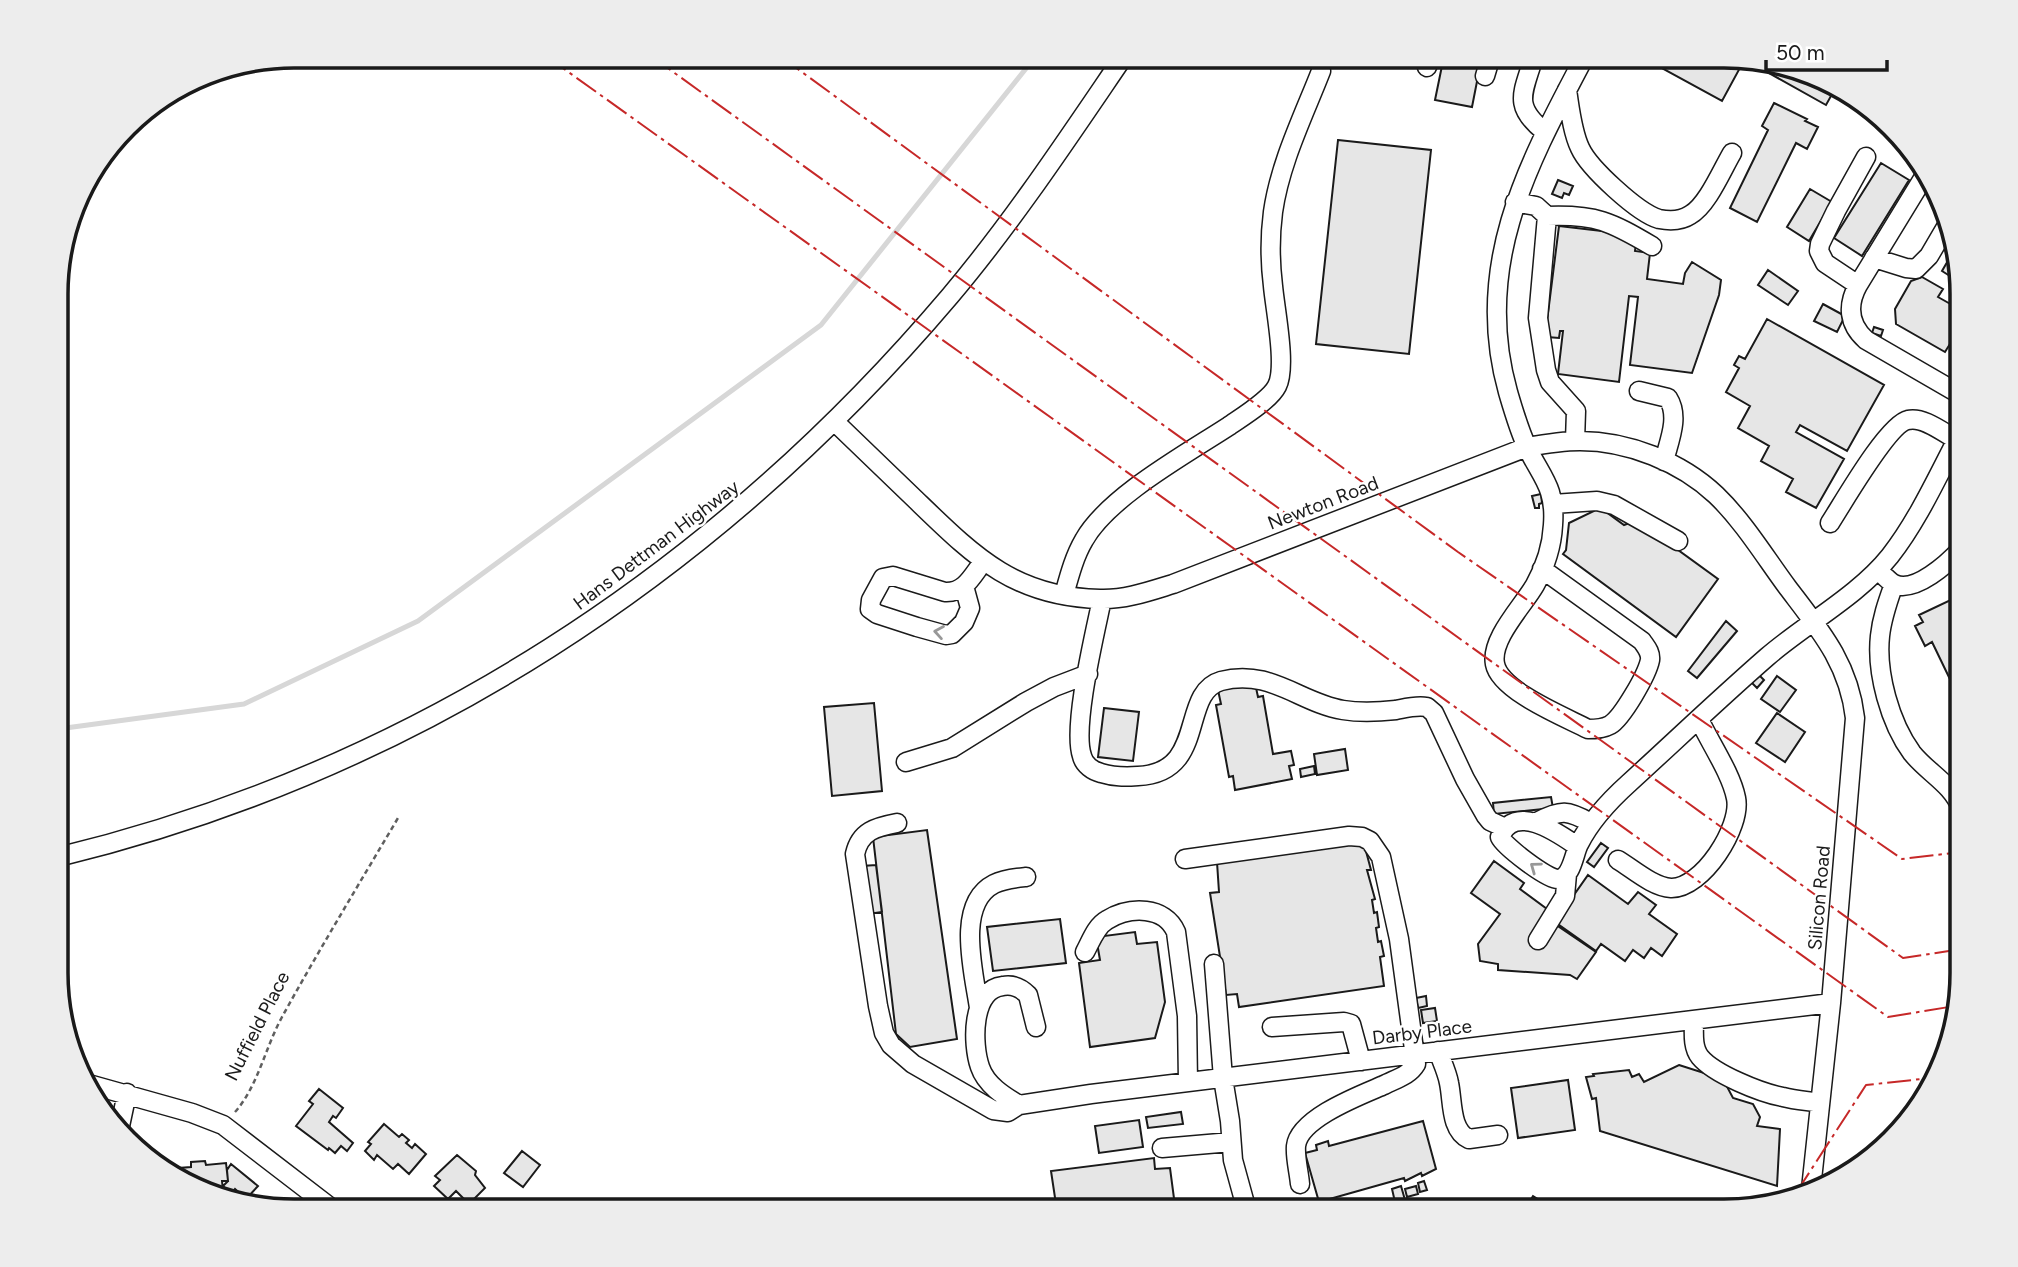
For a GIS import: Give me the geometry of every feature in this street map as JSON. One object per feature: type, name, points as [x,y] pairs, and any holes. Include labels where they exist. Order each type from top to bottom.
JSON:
[{"type":"street","name":"Hans Dettman Highway","points":[[68,854],[223,809],[339,761],[479,692],[592,622],[719,527],[835,422],[914,337],[986,252],[1116,68]]},
{"type":"street","points":[[1485,76],[1487,68]]},
{"type":"street","points":[[1531,68],[1523,104],[1531,121],[1545,132]]},
{"type":"street","points":[[1542,569],[1642,641],[1648,650],[1650,659],[1642,678],[1625,709],[1610,725],[1588,729],[1514,688],[1495,666],[1499,639],[1535,585],[1542,569],[1553,524],[1550,488],[1527,447],[1507,390],[1497,320],[1503,243],[1515,202],[1545,132],[1579,68]]},
{"type":"street","points":[[1064,595],[1083,541],[1110,510],[1174,462],[1244,416],[1278,385],[1280,375],[1278,322],[1273,285],[1273,212],[1280,176],[1321,71]]},
{"type":"street","points":[[1567,90],[1576,138],[1587,161],[1606,181],[1656,218],[1681,219],[1693,214],[1704,201],[1732,153]]},
{"type":"street","points":[[1858,285],[1825,262],[1819,251],[1836,211],[1866,157]]},
{"type":"street","points":[[1920,183],[1858,285],[1850,310],[1858,333],[1866,340],[1949,387]]},
{"type":"street","points":[[1515,202],[1536,206],[1547,216],[1576,215],[1615,224],[1652,246]]},
{"type":"street","points":[[1547,216],[1538,318],[1550,382],[1576,411],[1575,441]]},
{"type":"street","points":[[1874,258],[1916,269],[1923,264],[1941,235]]},
{"type":"street","points":[[1639,391],[1668,398],[1673,406],[1674,420],[1664,461]]},
{"type":"street","points":[[1830,523],[1896,426],[1906,420],[1916,420],[1949,432]]},
{"type":"street","name":"Newton Road","points":[[835,422],[983,562],[1038,589],[1102,599],[1133,595],[1173,584],[1527,447],[1575,441],[1616,445],[1664,461],[1680,469],[1714,494],[1737,519],[1813,621]]},
{"type":"street","points":[[1538,940],[1565,896],[1567,874],[1577,846],[1606,804],[1767,657],[1877,570],[1902,539],[1949,454]]},
{"type":"street","points":[[1553,504],[1597,501],[1614,505],[1678,541]]},
{"type":"street","points":[[964,586],[970,608],[964,622],[952,634],[946,635],[917,627],[870,609],[871,600],[881,581],[888,576],[945,592],[959,591],[983,562]]},
{"type":"street","points":[[1877,570],[1894,584],[1901,585],[1929,576],[1949,562]]},
{"type":"street","points":[[1894,584],[1883,616],[1880,655],[1886,689],[1896,726],[1912,752],[1949,788]]},
{"type":"street","points":[[1102,599],[1079,733],[1081,756],[1096,772],[1115,777],[1150,776],[1161,772],[1171,765],[1185,746],[1206,690],[1222,681],[1257,679],[1340,710],[1362,713],[1427,706],[1434,713],[1486,816],[1496,825],[1505,828]]},
{"type":"street","name":"Silicon Road","points":[[1812,1180],[1831,1003],[1855,718],[1853,694],[1846,675],[1813,621]]},
{"type":"street","points":[[906,762],[952,748],[1026,702],[1054,687],[1088,674]]},
{"type":"street","points":[[1618,860],[1664,887],[1674,888],[1685,885],[1705,870],[1723,845],[1735,816],[1736,797],[1699,719]]},
{"type":"street","points":[[1537,822],[1551,815],[1567,812],[1591,823]]},
{"type":"street","points":[[1567,874],[1557,880],[1548,877],[1508,847],[1500,836],[1505,828],[1523,821],[1537,822],[1577,846]]},
{"type":"street","name":"Darby Place","points":[[897,823],[875,827],[866,833],[856,846],[855,854],[884,1033],[891,1045],[912,1064],[993,1110],[1008,1112],[1019,1105],[1188,1082],[1831,1003]]},
{"type":"street","points":[[1185,859],[1349,836],[1370,841],[1381,857],[1397,927],[1416,1064],[1407,1074],[1320,1117],[1303,1132],[1296,1144],[1300,1184]]},
{"type":"street","points":[[1019,1105],[999,1093],[980,1069],[976,1051],[979,1008],[970,944],[974,906],[982,892],[1003,880],[1026,877]]},
{"type":"street","points":[[1085,952],[1098,928],[1106,920],[1119,915],[1139,911],[1153,912],[1165,916],[1171,922],[1176,932],[1183,981],[1188,1082]]},
{"type":"street","points":[[1214,964],[1223,1079],[1237,1182],[1243,1198]]},
{"type":"street","points":[[979,1008],[990,991],[1000,986],[1012,985],[1028,995],[1037,1027]]},
{"type":"street","points":[[1694,1020],[1696,1048],[1700,1057],[1713,1067],[1733,1079],[1780,1097],[1821,1103]]},
{"type":"street","points":[[1272,1027],[1344,1021],[1351,1024],[1354,1031],[1361,1061]]},
{"type":"street","points":[[1438,1051],[1447,1074],[1459,1132],[1469,1139],[1498,1135]]},
{"type":"street","points":[[99,1086],[192,1113],[223,1125],[319,1199]]},
{"type":"street","points":[[122,1118],[127,1093]]},
{"type":"street","points":[[1162,1148],[1231,1142]]},
{"type":"path","name":"Nuffield Place","points":[[223,1125],[242,1105],[281,1020],[398,818]]},
{"type":"building","points":[[1442,68],[1480,68],[1472,107],[1435,100]]},
{"type":"building","points":[[1662,68],[1739,69],[1722,101]]},
{"type":"building","points":[[1769,73],[1796,80],[1824,92],[1831,96],[1826,105]]},
{"type":"building","points":[[1774,103],[1818,127],[1807,149],[1796,143],[1757,222],[1730,208],[1768,130],[1762,126]]},
{"type":"building","points":[[1338,140],[1431,150],[1409,354],[1316,344]]},
{"type":"building","points":[[1881,163],[1909,180],[1862,256],[1834,238]]},
{"type":"building","points":[[1558,180],[1573,186],[1569,195],[1564,193],[1562,198],[1552,194]]},
{"type":"building","points":[[1810,189],[1832,202],[1809,241],[1787,227]]},
{"type":"building","points":[[1559,226],[1619,233],[1636,243],[1635,251],[1650,253],[1647,279],[1683,284],[1685,273],[1692,262],[1721,280],[1719,295],[1692,373],[1630,365],[1638,297],[1629,296],[1619,382],[1558,374],[1563,331],[1560,331],[1559,338],[1547,337],[1546,329]]},
{"type":"building","points":[[1947,263],[1948,275],[1942,271]]},
{"type":"building","points":[[1768,270],[1798,291],[1788,305],[1758,285]]},
{"type":"building","points":[[1922,277],[1943,289],[1938,297],[1949,303],[1949,346],[1945,352],[1896,324],[1895,309],[1911,281]]},
{"type":"building","points":[[1823,304],[1845,316],[1837,332],[1814,321]]},
{"type":"building","points":[[1767,319],[1884,385],[1847,451],[1800,425],[1796,432],[1844,459],[1816,508],[1786,492],[1793,479],[1761,461],[1769,446],[1738,428],[1750,406],[1726,392],[1739,368],[1734,365],[1739,356],[1745,359]]},
{"type":"building","points":[[1874,327],[1883,330],[1881,336],[1872,333]]},
{"type":"building","points":[[1541,494],[1542,503],[1539,508],[1535,508],[1532,496]]},
{"type":"building","points":[[1598,506],[1624,525],[1632,522],[1649,529],[1718,579],[1676,637],[1563,554],[1566,550],[1569,523],[1594,511]]},
{"type":"building","points":[[1949,601],[1949,677],[1932,642],[1925,646],[1915,626],[1923,622],[1919,615]]},
{"type":"building","points":[[1726,621],[1737,631],[1697,678],[1688,671]]},
{"type":"building","points":[[1758,674],[1764,680],[1757,688],[1751,682]]},
{"type":"building","points":[[1777,676],[1796,690],[1780,712],[1761,699]]},
{"type":"building","points":[[1255,683],[1258,697],[1263,696],[1273,754],[1291,751],[1294,765],[1289,766],[1292,779],[1235,790],[1233,776],[1229,777],[1216,705],[1221,704],[1218,690]]},
{"type":"building","points":[[874,703],[882,791],[832,796],[824,707]]},
{"type":"building","points":[[1104,708],[1139,712],[1133,761],[1098,757]]},
{"type":"building","points":[[1777,713],[1805,732],[1785,762],[1756,743]]},
{"type":"building","points":[[1345,749],[1348,770],[1317,775],[1314,754]]},
{"type":"building","points":[[1314,766],[1315,774],[1301,777],[1300,769]]},
{"type":"building","points":[[1551,797],[1553,808],[1494,814],[1493,803]]},
{"type":"building","points":[[927,830],[957,1039],[910,1047],[896,1034],[873,837]]},
{"type":"building","points":[[1363,840],[1371,870],[1367,870],[1375,899],[1372,900],[1374,913],[1377,912],[1378,942],[1381,941],[1384,956],[1380,957],[1384,986],[1239,1007],[1237,994],[1226,995],[1210,893],[1219,892],[1217,862]]},
{"type":"building","points":[[1601,843],[1608,848],[1594,867],[1587,862]]},
{"type":"building","points":[[1494,861],[1524,883],[1520,889],[1547,909],[1543,916],[1596,952],[1577,979],[1570,975],[1498,970],[1498,964],[1480,961],[1478,944],[1500,914],[1471,893]]},
{"type":"building","points":[[876,865],[882,912],[868,914],[862,866]]},
{"type":"building","points":[[1588,875],[1628,904],[1638,892],[1656,905],[1649,914],[1677,934],[1662,956],[1651,948],[1644,958],[1633,950],[1625,961],[1601,944],[1596,951],[1555,922]]},
{"type":"building","points":[[1060,919],[1066,963],[993,971],[987,927]]},
{"type":"building","points":[[1135,932],[1137,944],[1157,942],[1165,1002],[1155,1038],[1090,1047],[1079,963],[1100,960],[1096,937]]},
{"type":"building","points":[[1426,996],[1427,1006],[1418,1008],[1416,998]]},
{"type":"building","points":[[1435,1008],[1437,1021],[1423,1023],[1421,1010]]},
{"type":"building","points":[[1679,1065],[1723,1079],[1733,1098],[1753,1104],[1760,1117],[1757,1126],[1780,1129],[1777,1186],[1600,1131],[1596,1098],[1592,1099],[1586,1077],[1629,1070],[1632,1077],[1639,1074],[1644,1082]]},
{"type":"building","points":[[1568,1080],[1575,1130],[1518,1138],[1511,1088]]},
{"type":"building","points":[[319,1089],[343,1108],[336,1118],[333,1116],[329,1122],[353,1143],[347,1151],[341,1146],[335,1153],[329,1148],[328,1150],[296,1126],[313,1104],[309,1101]]},
{"type":"building","points":[[1181,1112],[1183,1124],[1148,1128],[1146,1117]]},
{"type":"building","points":[[1139,1120],[1143,1147],[1099,1153],[1095,1126]]},
{"type":"building","points":[[1423,1121],[1436,1169],[1405,1181],[1404,1178],[1332,1198],[1318,1198],[1305,1153],[1317,1150],[1316,1145],[1328,1141],[1329,1146]]},
{"type":"building","points":[[384,1124],[399,1137],[402,1134],[409,1140],[406,1143],[412,1148],[415,1144],[426,1154],[409,1174],[398,1164],[393,1169],[377,1155],[374,1160],[365,1151],[371,1144],[368,1142]]},
{"type":"building","points":[[522,1151],[540,1165],[523,1187],[504,1173]]},
{"type":"building","points":[[457,1155],[476,1171],[475,1175],[485,1188],[474,1199],[464,1199],[456,1191],[448,1199],[434,1186],[440,1180],[435,1176]]},
{"type":"building","points":[[1154,1158],[1155,1169],[1170,1168],[1174,1198],[1055,1198],[1051,1171]]},
{"type":"building","points":[[205,1161],[206,1165],[226,1163],[228,1181],[222,1181],[223,1187],[181,1168],[191,1167],[191,1162]]},
{"type":"building","points":[[231,1164],[258,1186],[251,1194],[224,1187],[228,1181],[227,1170]]},
{"type":"building","points":[[1424,1181],[1427,1190],[1420,1192],[1418,1183]]},
{"type":"building","points":[[1401,1186],[1404,1198],[1394,1198],[1392,1189]]},
{"type":"building","points":[[1416,1186],[1418,1194],[1407,1197],[1405,1189]]},
{"type":"waterway","points":[[68,728],[244,704],[418,621],[821,325],[1026,68]]},
{"type":"power","points":[[563,68],[1888,1017],[1946,1007]]},
{"type":"power","points":[[668,68],[1903,958],[1949,951]]},
{"type":"power","points":[[796,68],[1458,552],[1902,859],[1949,853]]},
{"type":"power","points":[[1801,1185],[1866,1085],[1923,1079]]}]
